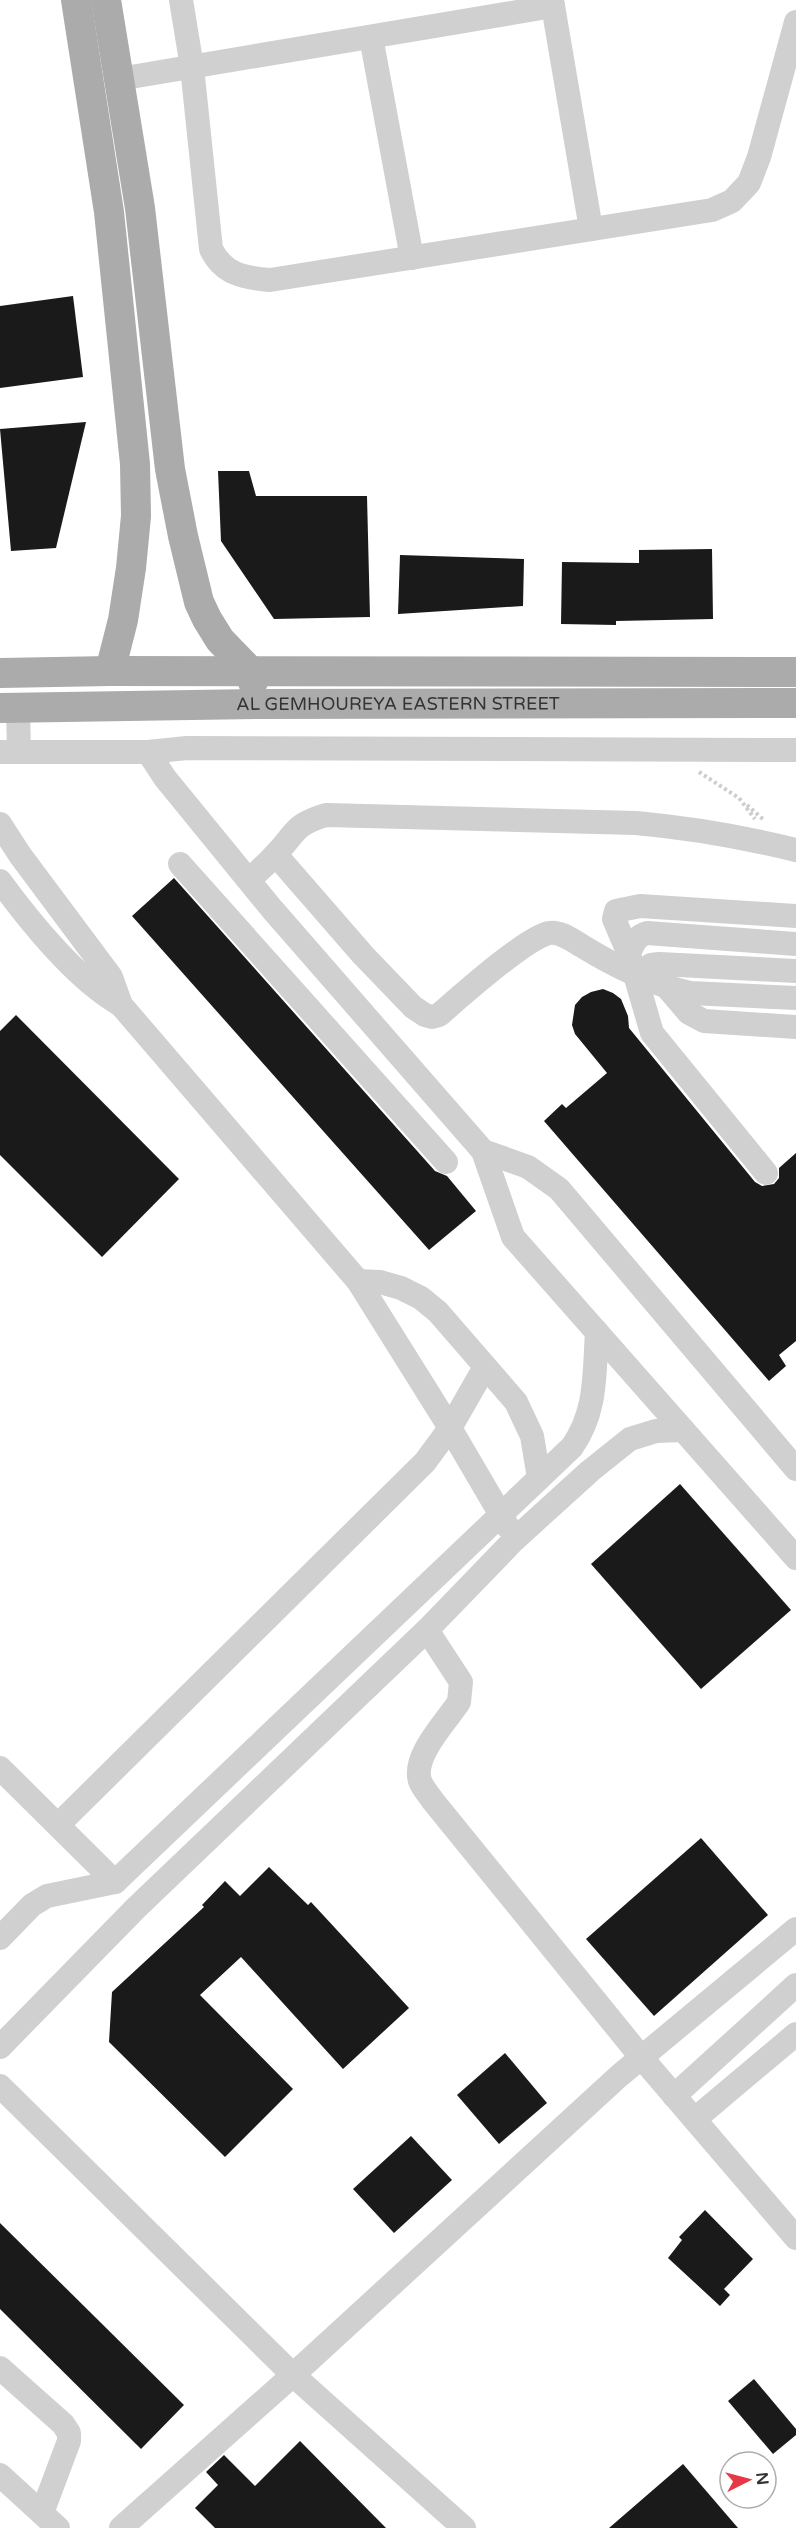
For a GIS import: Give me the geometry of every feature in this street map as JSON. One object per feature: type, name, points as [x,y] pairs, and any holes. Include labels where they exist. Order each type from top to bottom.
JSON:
[{"type":"main road","points":[[76,0],[109,212],[135,464],[136,506],[131,568],[123,620],[110,671]]},
{"type":"main road","points":[[106,0],[140,208],[170,469],[183,536],[199,602],[220,640],[251,672],[257,704]]},
{"type":"main road","points":[[109,212],[140,208]]},
{"type":"main road","name":"AL GEMHOUREYA EASTERN STREET","points":[[0,673],[110,671],[796,672]]},
{"type":"main road","points":[[20,708],[41,672]]},
{"type":"main road","name":"AL GEMHOUREYA EASTERN STREET","points":[[20,708],[257,704],[796,703]]},
{"type":"lane","points":[[181,0],[192,67],[211,249],[216,260],[236,275],[270,280],[712,210],[732,201],[749,183],[759,157],[796,22]]},
{"type":"lane","points":[[119,80],[372,37],[553,3],[591,229]]},
{"type":"lane","points":[[372,37],[412,258]]},
{"type":"lane","points":[[20,708],[9,752],[148,752],[187,748],[796,750]]},
{"type":"lane","points":[[148,752],[165,778],[272,909],[483,1151],[513,1238],[796,1558]]},
{"type":"lane","points":[[249,880],[276,855],[297,828],[308,820],[326,815],[636,823],[684,827],[786,847]]},
{"type":"lane","points":[[0,825],[111,976],[121,1005]]},
{"type":"lane","points":[[276,855],[363,955],[412,1007],[432,1017],[439,1015],[508,958],[539,937],[550,933],[569,938],[633,965],[665,985],[690,993],[796,998]]},
{"type":"lane","points":[[180,864],[446,1162]]},
{"type":"lane","points":[[0,881],[35,925],[92,987],[121,1005],[358,1281],[450,1428],[514,1540]]},
{"type":"lane","points":[[766,1173],[652,1033],[633,965],[614,919],[616,912],[622,909],[640,906],[796,916]]},
{"type":"lane","points":[[243,936],[272,909]]},
{"type":"lane","points":[[633,965],[635,940],[647,933],[796,944]]},
{"type":"lane","points":[[332,977],[338,958],[354,953],[363,955]]},
{"type":"lane","points":[[633,965],[659,964],[796,971]]},
{"type":"lane","points":[[665,985],[689,1013],[704,1020],[796,1027]]},
{"type":"lane","points":[[483,1151],[528,1167],[559,1189],[796,1469]]},
{"type":"lane","points":[[358,1281],[380,1282],[401,1288],[421,1298],[438,1312],[516,1402],[532,1436],[539,1478]]},
{"type":"lane","points":[[0,1938],[32,1905],[47,1896],[115,1882],[572,1448],[585,1430],[590,1412],[597,1332]]},
{"type":"lane","points":[[58,1824],[425,1462],[450,1428],[485,1367]]},
{"type":"lane","points":[[0,2047],[136,1908],[427,1630],[514,1540],[590,1471],[630,1439],[656,1431],[683,1430]]},
{"type":"lane","points":[[427,1630],[460,1682],[461,1694],[459,1702],[425,1749],[419,1764],[420,1781],[433,1801],[641,2057],[796,2238]]},
{"type":"lane","points":[[246,1757],[271,1781]]},
{"type":"lane","points":[[0,1768],[115,1882]]},
{"type":"lane","points":[[121,2528],[641,2057],[796,1929]]},
{"type":"lane","points":[[674,2096],[796,1985]]},
{"type":"lane","points":[[695,2119],[796,2034]]},
{"type":"lane","points":[[0,2086],[292,2375],[464,2528]]},
{"type":"lane","points":[[0,2368],[63,2424],[69,2433],[50,2520],[0,2475]]},
{"type":"path","points":[[666,751],[738,798],[786,847]]},
{"type":"building","points":[[73,296],[83,377],[0,388],[0,306]]},
{"type":"building","points":[[86,422],[56,548],[11,551],[0,429]]},
{"type":"building","points":[[218,471],[249,471],[256,496],[367,496],[370,617],[274,619],[221,541]]},
{"type":"building","points":[[712,549],[713,619],[616,621],[616,625],[561,624],[562,562],[639,563],[639,550]]},
{"type":"building","points":[[400,555],[524,559],[523,606],[398,614]]},
{"type":"building","points":[[174,878],[435,1171],[447,1176],[476,1211],[429,1250],[132,916]]},
{"type":"building","points":[[603,989],[621,999],[628,1016],[629,1028],[755,1182],[762,1186],[774,1184],[779,1178],[779,1168],[796,1153],[796,1341],[779,1355],[786,1366],[769,1381],[544,1121],[562,1104],[566,1108],[607,1073],[575,1034],[572,1025],[575,1005],[582,997]]},
{"type":"building","points":[[16,1015],[179,1179],[102,1257],[0,1155],[0,1031]]},
{"type":"building","points":[[680,1484],[791,1610],[701,1689],[591,1564]]},
{"type":"building","points":[[701,1838],[768,1915],[654,2016],[586,1939]]},
{"type":"building","points":[[269,1867],[308,1905],[311,1902],[409,2008],[343,2069],[241,1957],[200,1995],[293,2089],[225,2157],[109,2042],[112,1992],[204,1907],[202,1905],[225,1881],[240,1896]]},
{"type":"building","points":[[505,2053],[547,2103],[499,2144],[457,2095]]},
{"type":"building","points":[[411,2136],[452,2180],[394,2233],[353,2189]]},
{"type":"building","points":[[705,2210],[753,2259],[724,2289],[730,2295],[720,2306],[668,2258],[682,2240],[679,2237]]},
{"type":"building","points":[[0,2223],[184,2405],[141,2449],[0,2309]]},
{"type":"building","points":[[754,2379],[796,2429],[796,2435],[778,2450],[770,2450],[728,2401]]},
{"type":"building","points":[[300,2441],[386,2528],[215,2528],[195,2508],[218,2485],[206,2472],[224,2455],[255,2486]]},
{"type":"building","points":[[683,2464],[718,2505],[718,2510],[723,2510],[738,2528],[609,2528]]}]
